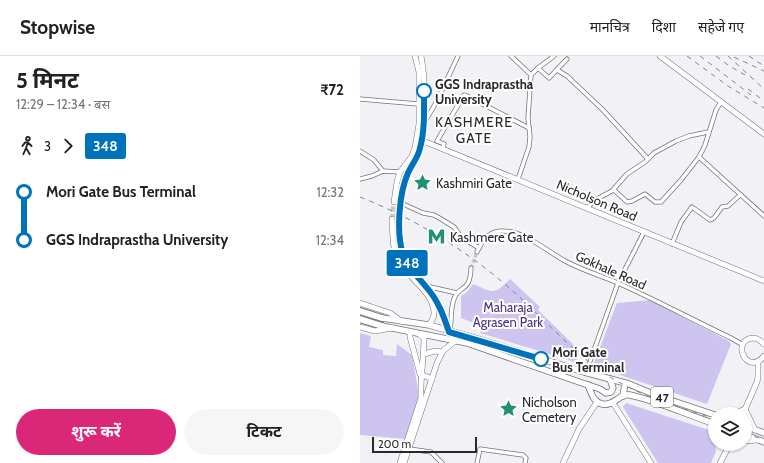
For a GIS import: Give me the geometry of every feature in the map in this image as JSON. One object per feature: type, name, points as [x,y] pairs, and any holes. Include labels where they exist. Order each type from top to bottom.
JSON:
[{"type":"highway","points":[[360,311],[382,318]]},
{"type":"highway","points":[[360,319],[382,326]]},
{"type":"main road","points":[[394,202],[400,172],[412,156],[415,148],[419,124],[419,72],[415,56]]},
{"type":"main road","points":[[401,204],[408,173],[417,158],[421,140],[423,124],[424,72],[421,56]]},
{"type":"main road","points":[[660,56],[764,134]]},
{"type":"main road","name":"Nicholson Road","points":[[421,140],[587,208],[643,236],[672,244],[764,281]]},
{"type":"main road","points":[[392,219],[394,246],[400,262],[431,301],[434,314],[429,325]]},
{"type":"main road","points":[[399,222],[399,238],[409,268],[426,286],[436,301],[449,332]]},
{"type":"main road","name":"47","points":[[360,303],[390,313],[401,321]]},
{"type":"main road","name":"47","points":[[382,318],[429,325],[625,383],[708,413]]},
{"type":"main road","points":[[382,326],[467,343],[600,389],[605,393],[612,391],[613,387],[610,379]]},
{"type":"main road","points":[[360,327],[375,330],[393,328]]},
{"type":"main road","points":[[400,463],[421,398],[420,387],[424,354],[424,338],[414,332]]},
{"type":"main road","points":[[414,332],[410,337],[418,370],[422,376],[432,378]]},
{"type":"main road","points":[[763,342],[756,338],[752,338],[743,345],[742,352],[745,358],[751,362],[758,361],[764,356]]},
{"type":"main road","points":[[404,463],[442,352],[447,346],[455,341]]},
{"type":"main road","points":[[424,354],[435,351],[442,352]]},
{"type":"main road","points":[[746,407],[758,377],[758,361]]},
{"type":"main road","points":[[588,385],[593,397],[597,402],[604,405],[612,403],[623,396],[625,383]]},
{"type":"main road","name":"47","points":[[623,396],[628,395],[656,403],[708,422]]},
{"type":"main road","points":[[656,403],[658,396]]},
{"type":"main road","points":[[563,463],[579,429],[597,402]]},
{"type":"main road","points":[[612,403],[650,463]]},
{"type":"main road","points":[[752,425],[755,430]]},
{"type":"main road","points":[[752,429],[764,433]]},
{"type":"main road","points":[[720,463],[725,451]]},
{"type":"street","points":[[423,124],[437,101],[458,56]]},
{"type":"street","points":[[511,56],[531,76]]},
{"type":"street","points":[[518,179],[529,147],[528,118],[531,76],[538,68],[554,56]]},
{"type":"street","points":[[538,68],[548,78],[567,59]]},
{"type":"street","points":[[557,70],[568,76],[602,109],[648,159]]},
{"type":"street","points":[[443,149],[444,144],[437,141],[464,96],[467,96],[529,128]]},
{"type":"street","points":[[360,99],[418,104]]},
{"type":"street","points":[[614,190],[627,202],[632,202],[645,194],[655,202],[660,203],[682,180],[699,157],[705,145],[708,132],[720,102]]},
{"type":"street","points":[[587,208],[595,200],[614,190],[627,174],[654,153],[689,136],[708,132]]},
{"type":"street","points":[[360,151],[374,160],[383,172]]},
{"type":"street","points":[[699,157],[764,216]]},
{"type":"street","points":[[360,179],[383,172],[400,172]]},
{"type":"street","points":[[672,244],[681,222],[692,207],[710,220],[714,218],[722,206],[728,206],[740,195]]},
{"type":"street","points":[[401,204],[423,214],[434,215],[454,227],[461,236],[479,248]]},
{"type":"street","name":"Gokhale Road","points":[[477,252],[486,237],[490,234],[501,230],[511,232],[537,243],[566,261],[618,284],[743,345]]},
{"type":"street","points":[[584,372],[589,364],[618,284],[643,236]]},
{"type":"street","points":[[449,332],[453,300],[457,293],[468,284],[471,268]]},
{"type":"street","points":[[426,286],[457,293]]},
{"type":"street","points":[[409,449],[431,452],[442,463]]},
{"type":"street","points":[[477,463],[479,450],[484,449],[523,454],[526,458],[525,463]]},
{"type":"green space","name":"Maharaja Agrasen Park","points":[[510,279],[540,307],[538,310],[581,352],[577,353],[575,363],[480,333],[482,326],[461,318],[461,296],[467,292],[473,284],[493,291],[500,288]]},
{"type":"green space","points":[[650,300],[729,341],[731,344],[707,404],[593,366],[617,303]]},
{"type":"green space","points":[[360,333],[371,336],[369,347],[383,350],[383,355],[396,356],[397,344],[412,355],[419,395],[405,439],[360,435]]},
{"type":"green space","points":[[626,403],[708,430],[708,451],[716,451],[711,463],[658,463],[623,407]]},
{"type":"tunnel","points":[[392,219],[394,202]]},
{"type":"tunnel","points":[[399,222],[401,205]]},
{"type":"tunnel","points":[[471,268],[477,252]]},
{"type":"railway","points":[[687,56],[728,86],[764,108]]},
{"type":"railway","points":[[700,56],[751,95]]},
{"type":"railway","points":[[716,56],[745,75]]},
{"type":"railway","points":[[728,56],[764,89]]},
{"type":"railway","points":[[749,56],[764,66]]},
{"type":"railway","points":[[734,57],[764,71]]},
{"type":"railway","points":[[748,89],[764,101]]},
{"type":"railway","points":[[360,197],[421,226],[479,263],[514,292],[578,353],[601,371],[628,387],[656,399],[708,417]]},
{"type":"railway","points":[[752,436],[764,440]]},
{"type":"bus line","name":"348","points":[[424,91],[423,124],[420,148],[417,158],[408,173],[401,203],[399,222],[399,238],[403,254],[409,268],[427,288],[436,301],[449,332],[541,359]]},
{"type":"place","name":"GGS Indraprastha University","points":[[424,91]]},
{"type":"place","name":"Kashmiri Gate","points":[[423,183]]},
{"type":"place","name":"Kashmere Gate","points":[[437,237]]},
{"type":"place","name":"Mori Gate Bus Terminal","points":[[541,359]]},
{"type":"place","name":"Nicholson Cemetery","points":[[509,409]]},
{"type":"district","name":"KASHMERE GATE","points":[[474,130]]}]
